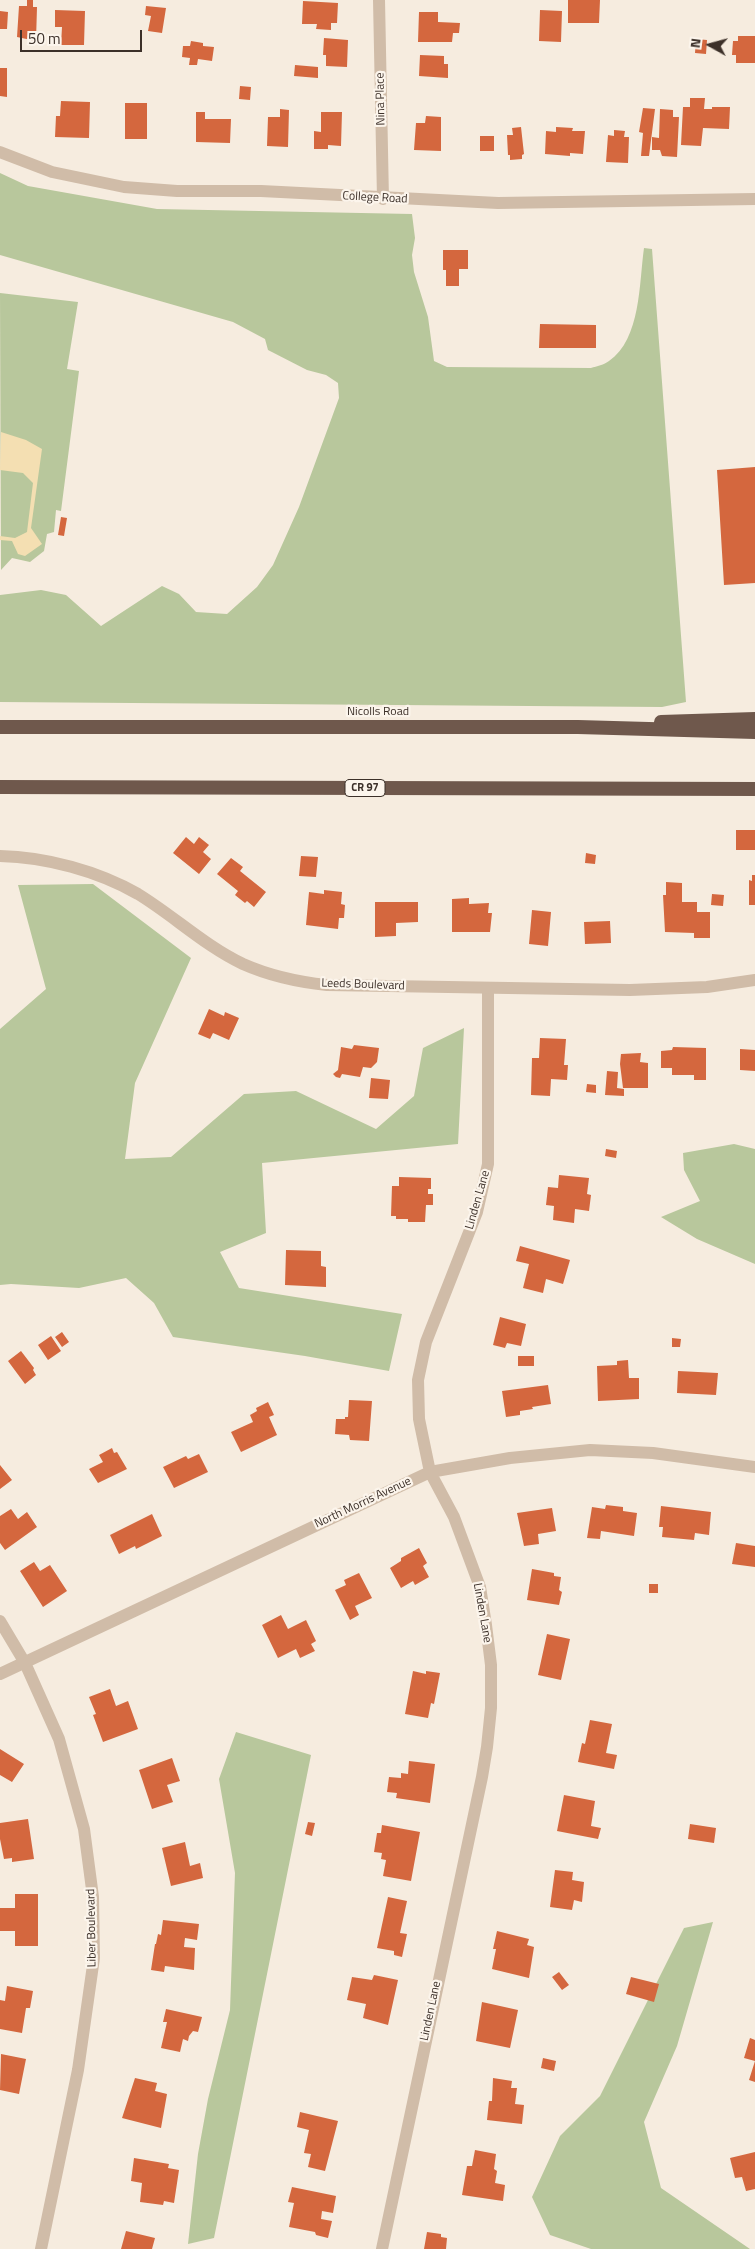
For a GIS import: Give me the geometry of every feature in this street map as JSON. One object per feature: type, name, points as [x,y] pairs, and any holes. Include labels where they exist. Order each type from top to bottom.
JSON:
[{"type":"highway","points":[[578,727],[755,719]]},
{"type":"highway","name":"Nicolls Road","points":[[0,727],[578,727],[755,732]]},
{"type":"highway","name":"CR 97","points":[[0,788],[755,789]]},
{"type":"street","name":"Nina Place","points":[[379,0],[383,198]]},
{"type":"street","name":"College Road","points":[[0,152],[52,172],[124,187],[177,191],[261,191],[498,203],[755,199]]},
{"type":"street","name":"Leeds Boulevard","points":[[0,856],[15,856],[54,863],[78,869],[118,884],[138,894],[241,963],[286,979],[327,985],[639,990],[707,987],[755,980]]},
{"type":"street","name":"Linden Lane","points":[[382,2249],[487,1747],[491,1665],[480,1587],[454,1517],[430,1472],[419,1419],[418,1380],[426,1342],[477,1212],[488,1164],[488,988]]},
{"type":"street","name":"North Morris Avenue","points":[[0,1674],[430,1472],[510,1458],[590,1450],[653,1453],[755,1467]]},
{"type":"street","name":"Liber Boulevard","points":[[0,1621],[24,1663],[59,1739],[84,1829],[93,1897],[94,1958],[78,2070],[41,2249]]},
{"type":"green space","points":[[0,173],[28,186],[157,209],[412,214],[415,238],[412,255],[414,272],[428,317],[434,361],[447,367],[591,368],[607,362],[619,351],[633,325],[637,309],[644,248],[652,249],[686,702],[662,707],[0,702],[0,595],[41,590],[66,595],[101,626],[162,586],[179,594],[196,612],[227,614],[257,587],[273,565],[299,507],[339,398],[338,383],[326,375],[307,370],[268,350],[265,339],[233,322],[0,255]]},
{"type":"green space","points":[[0,293],[78,302],[67,369],[79,371],[61,511],[56,510],[54,532],[47,534],[44,551],[30,562],[12,558],[1,570]]},
{"type":"green space","points":[[93,884],[191,958],[135,1083],[125,1159],[171,1157],[244,1094],[296,1091],[376,1129],[414,1096],[423,1048],[464,1028],[458,1144],[262,1163],[266,1233],[220,1252],[239,1288],[402,1314],[389,1371],[305,1356],[173,1337],[154,1303],[126,1278],[79,1288],[0,1285],[0,1029],[46,989],[18,885]]},
{"type":"green space","points":[[734,1144],[755,1149],[755,1264],[697,1239],[661,1217],[700,1201],[684,1170],[683,1153]]},
{"type":"green space","points":[[236,1732],[311,1755],[214,2238],[188,2244],[198,2154],[208,2099],[230,2010],[235,1873],[219,1779]]},
{"type":"green space","points":[[713,1922],[677,2046],[644,2122],[661,2188],[750,2249],[591,2249],[550,2235],[532,2197],[560,2136],[600,2096],[684,1928]]},
{"type":"sand","points":[[1,432],[26,440],[42,449],[31,528],[42,544],[25,556],[18,554],[12,541],[0,540],[0,536],[15,538],[27,532],[33,483],[23,473],[0,470]]},
{"type":"building","points":[[27,0],[33,0],[33,7],[37,7],[36,41],[17,37],[19,6],[27,6]]},
{"type":"building","points":[[568,0],[600,0],[599,23],[568,23]]},
{"type":"building","points":[[303,1],[338,3],[337,23],[331,23],[331,30],[316,29],[317,24],[302,24]]},
{"type":"building","points":[[146,6],[166,8],[162,33],[148,31],[151,16],[145,15]]},
{"type":"building","points":[[55,10],[85,11],[84,45],[61,45],[62,27],[55,27]]},
{"type":"building","points":[[540,10],[562,11],[561,42],[539,41]]},
{"type":"building","points":[[0,11],[8,12],[7,29],[0,29]]},
{"type":"building","points":[[419,12],[438,12],[438,22],[460,23],[459,33],[453,33],[452,42],[418,42]]},
{"type":"building","points":[[738,36],[755,36],[755,63],[736,63],[736,55],[732,55],[733,41],[738,41]]},
{"type":"building","points":[[324,38],[348,40],[347,67],[326,66],[326,55],[323,55]]},
{"type":"building","points":[[696,39],[707,40],[706,54],[695,53]]},
{"type":"building","points":[[191,41],[203,43],[203,46],[214,47],[212,61],[198,59],[197,65],[189,65],[190,58],[182,57],[183,46],[190,46]]},
{"type":"building","points":[[420,55],[444,56],[444,64],[448,64],[448,78],[419,76]]},
{"type":"building","points":[[295,65],[318,67],[318,78],[294,76]]},
{"type":"building","points":[[0,68],[7,68],[7,97],[0,96]]},
{"type":"building","points":[[240,86],[251,87],[250,100],[239,99]]},
{"type":"building","points":[[690,98],[705,98],[704,109],[730,107],[729,129],[703,128],[701,146],[681,145],[683,107],[690,107]]},
{"type":"building","points":[[61,101],[90,102],[89,138],[55,137],[56,116],[60,116]]},
{"type":"building","points":[[125,103],[147,103],[147,139],[125,139]]},
{"type":"building","points":[[643,108],[655,109],[649,156],[641,156],[643,133],[639,132]]},
{"type":"building","points":[[280,109],[289,110],[288,147],[267,146],[268,117],[280,117]]},
{"type":"building","points":[[660,109],[673,110],[673,117],[679,117],[677,157],[662,156],[660,150],[652,150],[652,137],[659,138]]},
{"type":"building","points":[[196,112],[205,112],[205,119],[231,119],[230,143],[196,142]]},
{"type":"building","points":[[321,112],[342,112],[341,146],[328,145],[328,149],[314,149],[314,131],[321,132]]},
{"type":"building","points":[[426,116],[441,117],[441,151],[414,150],[416,123],[425,123]]},
{"type":"building","points":[[521,127],[524,154],[522,159],[510,160],[507,135],[513,135],[512,128]]},
{"type":"building","points":[[556,127],[573,128],[572,131],[585,131],[583,154],[570,153],[570,156],[545,154],[546,131],[556,132]]},
{"type":"building","points":[[614,130],[625,131],[624,137],[629,137],[628,163],[606,162],[608,135],[614,136]]},
{"type":"building","points":[[480,136],[494,136],[494,151],[480,151]]},
{"type":"building","points":[[443,250],[468,250],[468,269],[459,269],[459,286],[446,286],[446,270],[443,270]]},
{"type":"building","points":[[540,324],[596,325],[596,348],[539,348]]},
{"type":"building","points":[[755,467],[755,583],[724,585],[717,470]]},
{"type":"building","points":[[61,517],[67,518],[64,536],[58,535]]},
{"type":"building","points":[[736,830],[755,830],[755,850],[736,850]]},
{"type":"building","points":[[186,837],[194,844],[199,837],[209,845],[203,852],[211,859],[199,874],[173,853]]},
{"type":"building","points":[[586,853],[596,855],[595,864],[585,863]]},
{"type":"building","points":[[301,856],[318,857],[316,877],[299,876]]},
{"type":"building","points":[[231,858],[243,867],[240,871],[266,892],[254,907],[235,895],[238,891],[217,874]]},
{"type":"building","points":[[752,875],[755,875],[755,905],[749,905],[749,880],[752,881]]},
{"type":"building","points":[[666,882],[682,883],[682,902],[697,902],[697,912],[710,912],[710,938],[694,938],[694,933],[665,932],[663,895],[666,895]]},
{"type":"building","points":[[324,890],[342,892],[341,904],[345,905],[344,918],[339,918],[338,929],[306,925],[309,892],[324,894]]},
{"type":"building","points":[[712,894],[724,895],[723,906],[711,905]]},
{"type":"building","points":[[469,898],[469,904],[489,903],[488,913],[492,913],[490,932],[452,932],[452,899]]},
{"type":"building","points":[[375,902],[418,902],[418,922],[396,923],[396,936],[375,937]]},
{"type":"building","points":[[532,910],[551,912],[548,946],[529,944]]},
{"type":"building","points":[[610,921],[611,943],[585,944],[584,922]]},
{"type":"building","points":[[209,1009],[224,1016],[225,1012],[239,1018],[229,1040],[213,1033],[210,1039],[198,1034]]},
{"type":"building","points":[[540,1038],[566,1039],[564,1065],[568,1065],[567,1080],[551,1079],[550,1096],[531,1095],[532,1058],[539,1058]]},
{"type":"building","points":[[354,1045],[379,1048],[377,1062],[371,1068],[363,1067],[360,1077],[342,1074],[340,1078],[336,1077],[333,1074],[338,1070],[341,1047],[352,1049]]},
{"type":"building","points":[[673,1047],[706,1048],[706,1080],[694,1080],[694,1075],[672,1075],[672,1068],[661,1068],[661,1051],[672,1050]]},
{"type":"building","points":[[740,1049],[755,1050],[755,1071],[740,1070]]},
{"type":"building","points":[[641,1053],[640,1062],[648,1063],[648,1088],[623,1088],[620,1064],[621,1054]]},
{"type":"building","points":[[607,1071],[618,1072],[617,1088],[624,1089],[624,1096],[605,1095]]},
{"type":"building","points":[[371,1078],[390,1080],[388,1099],[369,1098]]},
{"type":"building","points":[[587,1084],[596,1085],[596,1093],[586,1092]]},
{"type":"building","points":[[606,1149],[617,1151],[616,1158],[605,1156]]},
{"type":"building","points":[[559,1175],[589,1178],[587,1194],[591,1195],[589,1211],[575,1209],[574,1223],[553,1220],[554,1206],[546,1205],[548,1187],[558,1188]]},
{"type":"building","points":[[399,1177],[431,1178],[431,1189],[428,1189],[428,1194],[433,1194],[433,1205],[426,1205],[425,1222],[408,1222],[408,1219],[396,1219],[396,1216],[391,1216],[392,1186],[399,1186]]},
{"type":"building","points":[[520,1246],[570,1260],[563,1284],[546,1279],[543,1293],[523,1288],[529,1264],[516,1261]]},
{"type":"building","points":[[286,1250],[321,1251],[321,1266],[326,1267],[326,1287],[285,1285]]},
{"type":"building","points":[[500,1317],[526,1324],[521,1346],[507,1343],[505,1348],[493,1345]]},
{"type":"building","points":[[62,1332],[69,1342],[62,1347],[55,1337]]},
{"type":"building","points":[[51,1336],[61,1351],[48,1360],[38,1345]]},
{"type":"building","points":[[672,1338],[681,1339],[680,1347],[672,1347]]},
{"type":"building","points":[[21,1351],[34,1368],[33,1370],[36,1375],[25,1384],[8,1361]]},
{"type":"building","points":[[518,1356],[534,1356],[534,1366],[518,1366]]},
{"type":"building","points":[[628,1360],[629,1378],[639,1378],[639,1399],[598,1401],[597,1366],[617,1365],[617,1361]]},
{"type":"building","points":[[678,1371],[718,1373],[716,1395],[677,1393]]},
{"type":"building","points":[[548,1385],[551,1404],[532,1407],[533,1409],[520,1411],[520,1415],[506,1417],[502,1391]]},
{"type":"building","points":[[349,1400],[372,1401],[369,1441],[350,1440],[349,1435],[335,1434],[336,1419],[348,1417]]},
{"type":"building","points":[[268,1402],[274,1415],[269,1417],[277,1435],[241,1452],[231,1432],[253,1422],[250,1415],[257,1411],[256,1408]]},
{"type":"building","points":[[112,1448],[114,1453],[117,1452],[127,1469],[98,1483],[89,1469],[103,1462],[99,1455]]},
{"type":"building","points":[[199,1454],[208,1472],[174,1488],[163,1467],[186,1456],[188,1459]]},
{"type":"building","points":[[0,1465],[12,1480],[0,1489]]},
{"type":"building","points":[[606,1505],[623,1507],[623,1511],[637,1513],[634,1536],[601,1531],[600,1539],[587,1538],[592,1507],[605,1509]]},
{"type":"building","points":[[661,1506],[711,1512],[709,1535],[695,1533],[694,1540],[662,1537],[663,1527],[659,1527]]},
{"type":"building","points":[[552,1508],[556,1531],[538,1534],[539,1544],[524,1546],[517,1513]]},
{"type":"building","points":[[11,1509],[18,1519],[27,1512],[37,1527],[5,1550],[0,1543],[0,1516]]},
{"type":"building","points":[[152,1514],[162,1536],[136,1549],[135,1546],[119,1554],[110,1535]]},
{"type":"building","points":[[736,1543],[755,1546],[755,1567],[732,1564]]},
{"type":"building","points":[[419,1548],[427,1563],[423,1566],[429,1577],[415,1585],[413,1581],[401,1588],[390,1568],[401,1561],[401,1558]]},
{"type":"building","points":[[34,1562],[40,1571],[50,1565],[67,1591],[43,1607],[20,1571]]},
{"type":"building","points":[[532,1569],[554,1573],[554,1576],[561,1577],[559,1590],[562,1592],[559,1605],[527,1600]]},
{"type":"building","points":[[359,1573],[372,1598],[355,1606],[359,1615],[350,1620],[335,1590],[346,1585],[344,1580]]},
{"type":"building","points":[[649,1584],[658,1584],[658,1593],[649,1593]]},
{"type":"building","points":[[281,1615],[288,1629],[306,1620],[316,1641],[311,1644],[315,1651],[300,1658],[296,1649],[278,1658],[262,1625]]},
{"type":"building","points":[[547,1634],[570,1639],[561,1680],[538,1675]]},
{"type":"building","points":[[413,1671],[426,1674],[426,1671],[440,1673],[434,1704],[431,1703],[428,1718],[405,1714]]},
{"type":"building","points":[[110,1689],[116,1706],[128,1701],[138,1729],[103,1742],[93,1715],[96,1714],[89,1697]]},
{"type":"building","points":[[590,1720],[612,1724],[606,1753],[617,1755],[614,1769],[578,1762],[582,1743],[585,1744]]},
{"type":"building","points":[[0,1749],[24,1764],[12,1782],[0,1775]]},
{"type":"building","points":[[172,1758],[180,1781],[167,1785],[173,1802],[152,1809],[139,1770]]},
{"type":"building","points":[[409,1761],[435,1764],[430,1803],[396,1798],[397,1793],[387,1792],[389,1777],[401,1778],[401,1773],[408,1774]]},
{"type":"building","points":[[564,1795],[595,1801],[591,1826],[601,1828],[598,1839],[557,1831]]},
{"type":"building","points":[[28,1819],[34,1859],[12,1862],[12,1858],[4,1859],[0,1839],[0,1823]]},
{"type":"building","points":[[308,1822],[315,1823],[312,1836],[305,1834]]},
{"type":"building","points":[[690,1824],[716,1828],[714,1843],[688,1839]]},
{"type":"building","points":[[382,1825],[420,1832],[411,1881],[383,1876],[386,1860],[381,1859],[382,1853],[374,1852],[377,1833],[381,1833]]},
{"type":"building","points":[[185,1842],[190,1866],[200,1863],[203,1878],[171,1886],[162,1848]]},
{"type":"building","points":[[555,1870],[573,1872],[572,1880],[584,1882],[582,1902],[574,1900],[572,1910],[550,1907]]},
{"type":"building","points":[[15,1894],[38,1894],[38,1946],[15,1946],[15,1931],[0,1931],[0,1908],[15,1908]]},
{"type":"building","points":[[388,1897],[407,1901],[400,1933],[407,1934],[402,1957],[394,1955],[394,1951],[377,1948]]},
{"type":"building","points":[[163,1920],[199,1924],[197,1940],[185,1938],[184,1947],[195,1948],[194,1970],[165,1966],[164,1972],[151,1970],[155,1944],[158,1934],[161,1935]]},
{"type":"building","points":[[497,1931],[529,1939],[527,1945],[534,1947],[529,1978],[492,1969],[496,1949],[493,1949]]},
{"type":"building","points":[[559,1972],[569,1985],[562,1990],[552,1977]]},
{"type":"building","points":[[374,1975],[398,1980],[388,2025],[363,2018],[366,2004],[347,2000],[352,1977],[372,1980]]},
{"type":"building","points":[[631,1977],[659,1984],[654,2002],[626,1994]]},
{"type":"building","points":[[7,1986],[33,1991],[30,2008],[26,2008],[22,2033],[0,2029],[0,2000],[5,2001]]},
{"type":"building","points":[[482,2002],[518,2010],[510,2048],[476,2041]]},
{"type":"building","points":[[166,2009],[202,2017],[198,2032],[193,2031],[188,2041],[183,2039],[180,2052],[161,2048],[167,2022],[163,2022]]},
{"type":"building","points":[[750,2038],[755,2040],[755,2061],[744,2058]]},
{"type":"building","points":[[1,2054],[26,2059],[19,2094],[0,2090]]},
{"type":"building","points":[[543,2058],[556,2061],[554,2071],[541,2068]]},
{"type":"building","points":[[755,2061],[755,2082],[749,2080]]},
{"type":"building","points":[[135,2078],[157,2083],[155,2091],[167,2094],[161,2128],[122,2118]]},
{"type":"building","points":[[493,2078],[512,2081],[511,2088],[517,2088],[515,2104],[524,2105],[522,2124],[487,2120],[489,2101],[492,2101]]},
{"type":"building","points":[[300,2112],[338,2121],[325,2171],[308,2167],[311,2154],[304,2153],[309,2130],[297,2127]]},
{"type":"building","points":[[475,2150],[496,2154],[494,2169],[497,2171],[495,2183],[505,2185],[503,2201],[462,2195],[467,2166],[472,2166]]},
{"type":"building","points":[[755,2152],[755,2189],[746,2191],[742,2177],[735,2178],[730,2158]]},
{"type":"building","points":[[134,2158],[169,2164],[168,2168],[179,2170],[174,2203],[164,2201],[163,2205],[140,2202],[142,2183],[131,2181]]},
{"type":"building","points":[[292,2187],[336,2196],[333,2213],[322,2211],[321,2219],[332,2221],[328,2238],[316,2235],[315,2232],[289,2227],[294,2203],[288,2202]]},
{"type":"building","points":[[126,2231],[155,2238],[152,2249],[121,2249]]},
{"type":"building","points":[[427,2232],[441,2234],[441,2237],[447,2238],[446,2249],[424,2249]]}]
